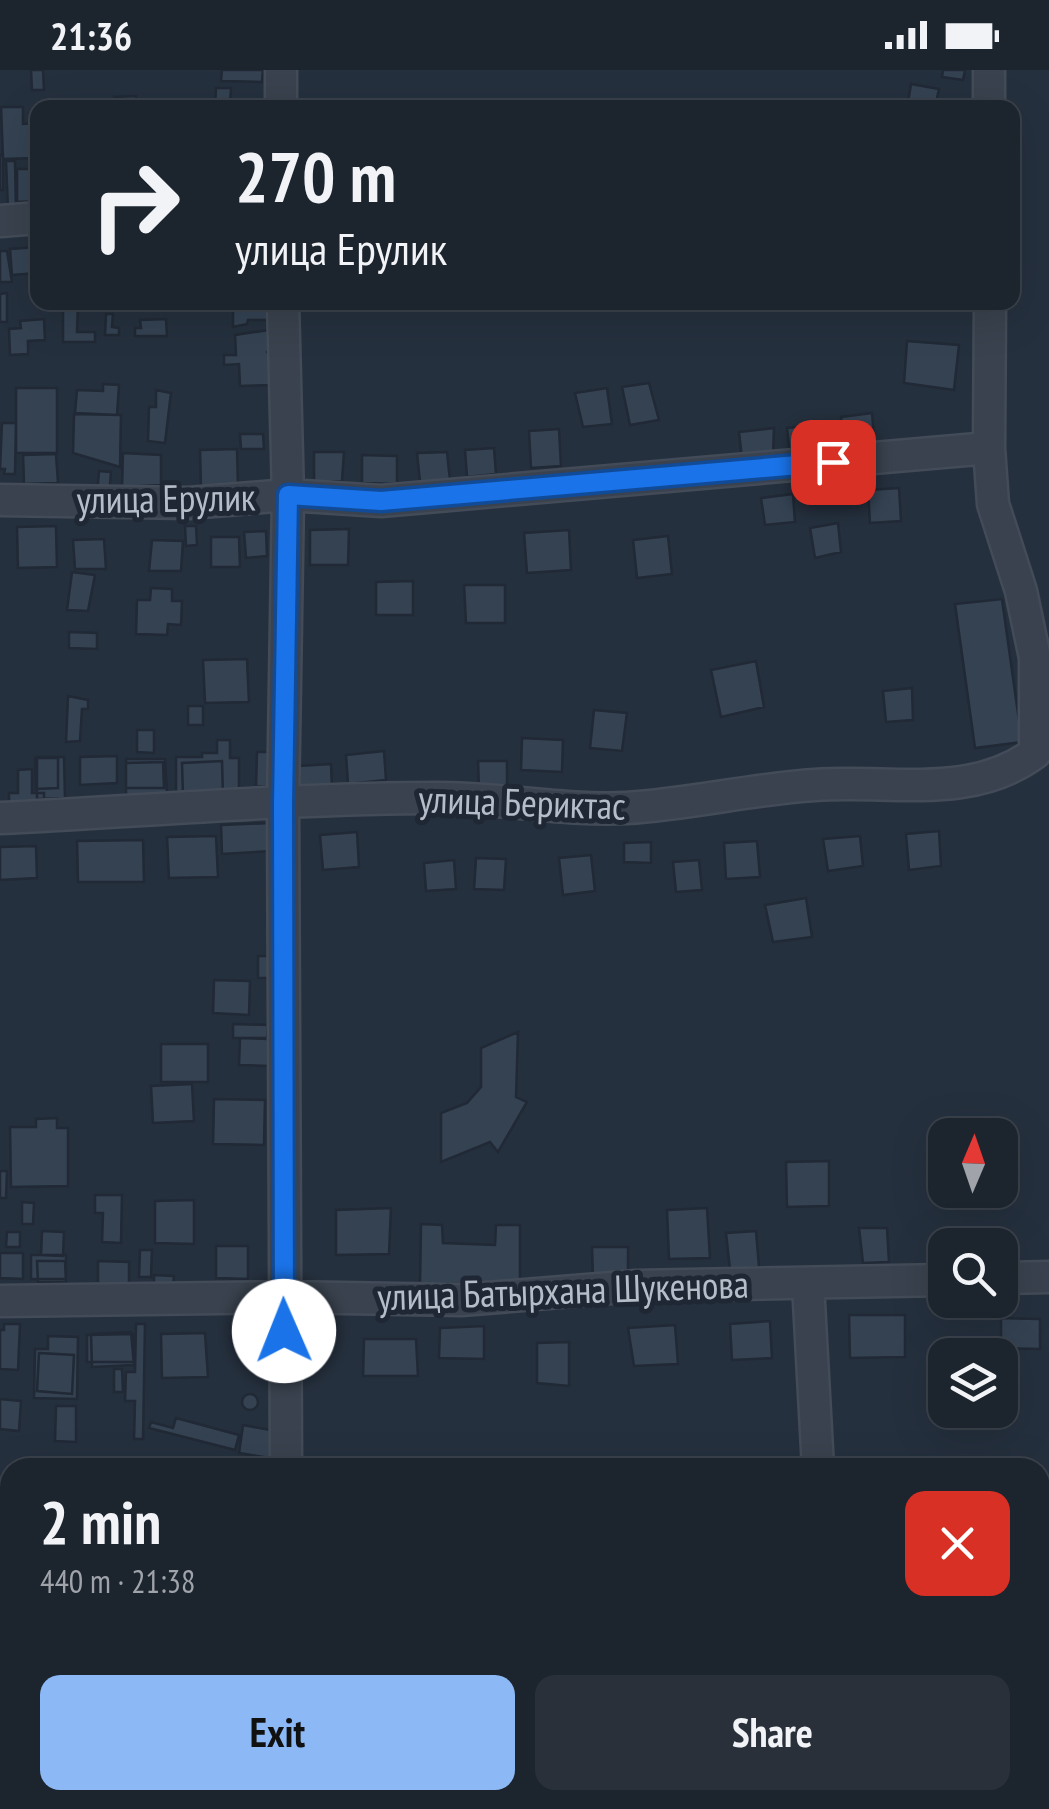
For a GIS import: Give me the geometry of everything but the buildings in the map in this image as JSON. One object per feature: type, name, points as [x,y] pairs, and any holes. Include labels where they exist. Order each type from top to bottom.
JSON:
[{"type":"street","points":[[281,100],[282,70]]},
{"type":"street","points":[[989,70],[989,100]]},
{"type":"street","points":[[0,221],[30,219]]},
{"type":"street","points":[[284,310],[288,495],[283,804],[286,1458]]},
{"type":"street","points":[[990,310],[988,448],[993,504],[1035,592],[1042,757]]},
{"type":"street","name":"улица Ерулик","points":[[0,500],[189,502],[288,495],[381,501],[988,448]]},
{"type":"street","name":"улица Бериктас","points":[[0,818],[442,798],[624,808],[709,801],[815,784],[955,786],[1042,757]]},
{"type":"street","points":[[1018,1278],[1049,1277]]},
{"type":"street","name":"улица Батырхана Шукенова","points":[[0,1301],[284,1297],[461,1300],[636,1286],[928,1280]]},
{"type":"street","points":[[808,1284],[817,1458]]},
{"type":"route","points":[[284,1331],[283,804],[288,495],[381,501],[833,462]]}]
